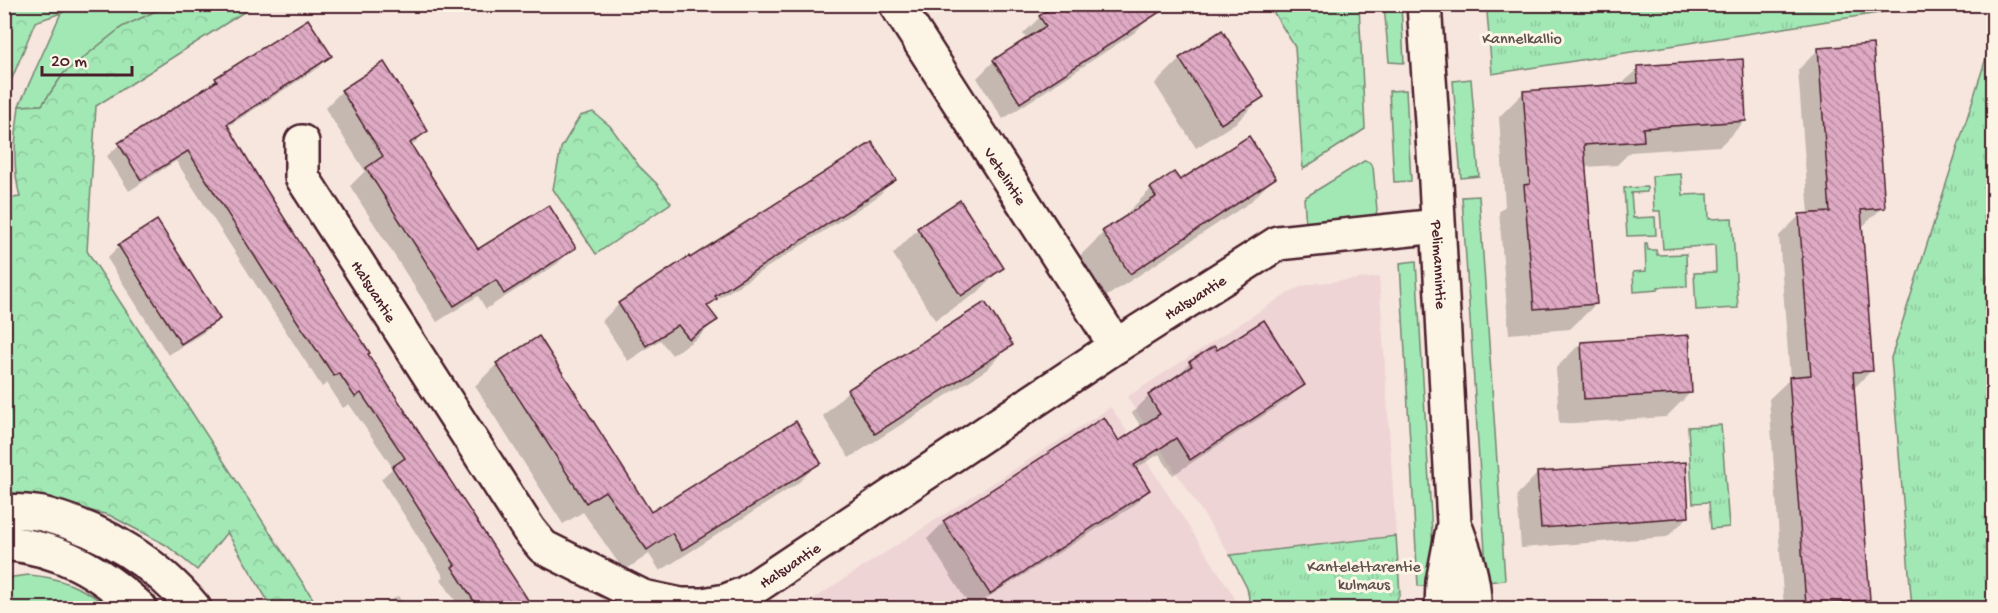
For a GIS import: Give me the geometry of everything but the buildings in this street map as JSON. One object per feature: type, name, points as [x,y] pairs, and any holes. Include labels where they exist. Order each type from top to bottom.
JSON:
[{"type":"main road","name":"Vetelintie","points":[[896,4],[1116,346]]},
{"type":"main road","name":"Pelimannintie","points":[[1424,4],[1454,524],[1443,582],[1442,609]]},
{"type":"main road","name":"Halsuantie","points":[[302,142],[302,177],[529,530],[543,547],[643,597],[681,605],[703,605],[726,601],[746,593],[1116,346],[1278,243],[1438,226]]},
{"type":"main road","points":[[4,511],[44,514],[91,530],[140,558],[178,589],[194,609]]},
{"type":"main road","name":"Pelimannintie","points":[[1454,524],[1475,591],[1474,609]]},
{"type":"main road","points":[[4,543],[35,547],[78,562],[115,585],[140,609]]},
{"type":"shaded area","points":[[1379,277],[1396,536],[1230,555],[1127,397],[1302,286]]},
{"type":"shaded area","points":[[1111,407],[1234,596],[1235,608],[799,608]]},
{"type":"green space","points":[[5,4],[75,5],[61,13],[35,22],[5,96]]},
{"type":"green space","points":[[75,5],[176,5],[160,9],[64,73],[42,105],[19,106],[61,13]]},
{"type":"green space","points":[[176,5],[255,5],[96,106],[87,251],[319,608],[272,608],[227,532],[197,570],[166,545],[109,515],[39,499],[5,498],[4,199],[20,197],[15,163],[19,106],[42,105],[64,73],[122,27],[160,9]]},
{"type":"green space","points":[[1269,5],[1359,5],[1365,129],[1303,169],[1295,47]]},
{"type":"green space","points":[[1384,5],[1401,5],[1404,63],[1389,62]]},
{"type":"green space","name":"Kannelkallio","points":[[1503,5],[1929,5],[1492,74],[1487,12]]},
{"type":"green space","points":[[1993,36],[1993,608],[1912,608],[1891,358]]},
{"type":"green space","points":[[1471,79],[1479,176],[1461,178],[1453,81]]},
{"type":"green space","points":[[1406,90],[1411,181],[1394,182],[1389,91]]},
{"type":"green space","points":[[593,112],[610,126],[639,166],[657,184],[671,203],[596,254],[553,189],[561,148],[580,116]]},
{"type":"green space","points":[[1364,161],[1369,162],[1373,167],[1377,210],[1375,219],[1306,227],[1304,198]]},
{"type":"green space","points":[[1681,174],[1683,195],[1708,194],[1709,219],[1732,218],[1738,308],[1696,310],[1694,273],[1716,272],[1715,245],[1663,249],[1660,211],[1654,211],[1652,176]]},
{"type":"green space","points":[[1647,187],[1647,192],[1631,193],[1633,218],[1655,217],[1656,235],[1627,236],[1624,188]]},
{"type":"green space","points":[[1479,196],[1505,580],[1487,582],[1462,197]]},
{"type":"green space","points":[[1645,243],[1647,243],[1648,250],[1656,250],[1657,255],[1686,254],[1687,286],[1658,287],[1658,290],[1634,292],[1633,272],[1646,271]]},
{"type":"green space","points":[[1416,261],[1435,585],[1418,586],[1400,263]]},
{"type":"green space","points":[[1721,425],[1729,527],[1711,529],[1709,502],[1693,503],[1688,427]]},
{"type":"green space","name":"Kantelettarentie kulmaus","points":[[1396,536],[1400,594],[1392,608],[1251,608],[1247,588],[1230,555]]},
{"type":"green space","points":[[29,575],[51,578],[72,585],[110,608],[15,608],[5,604],[5,581],[13,577]]}]
